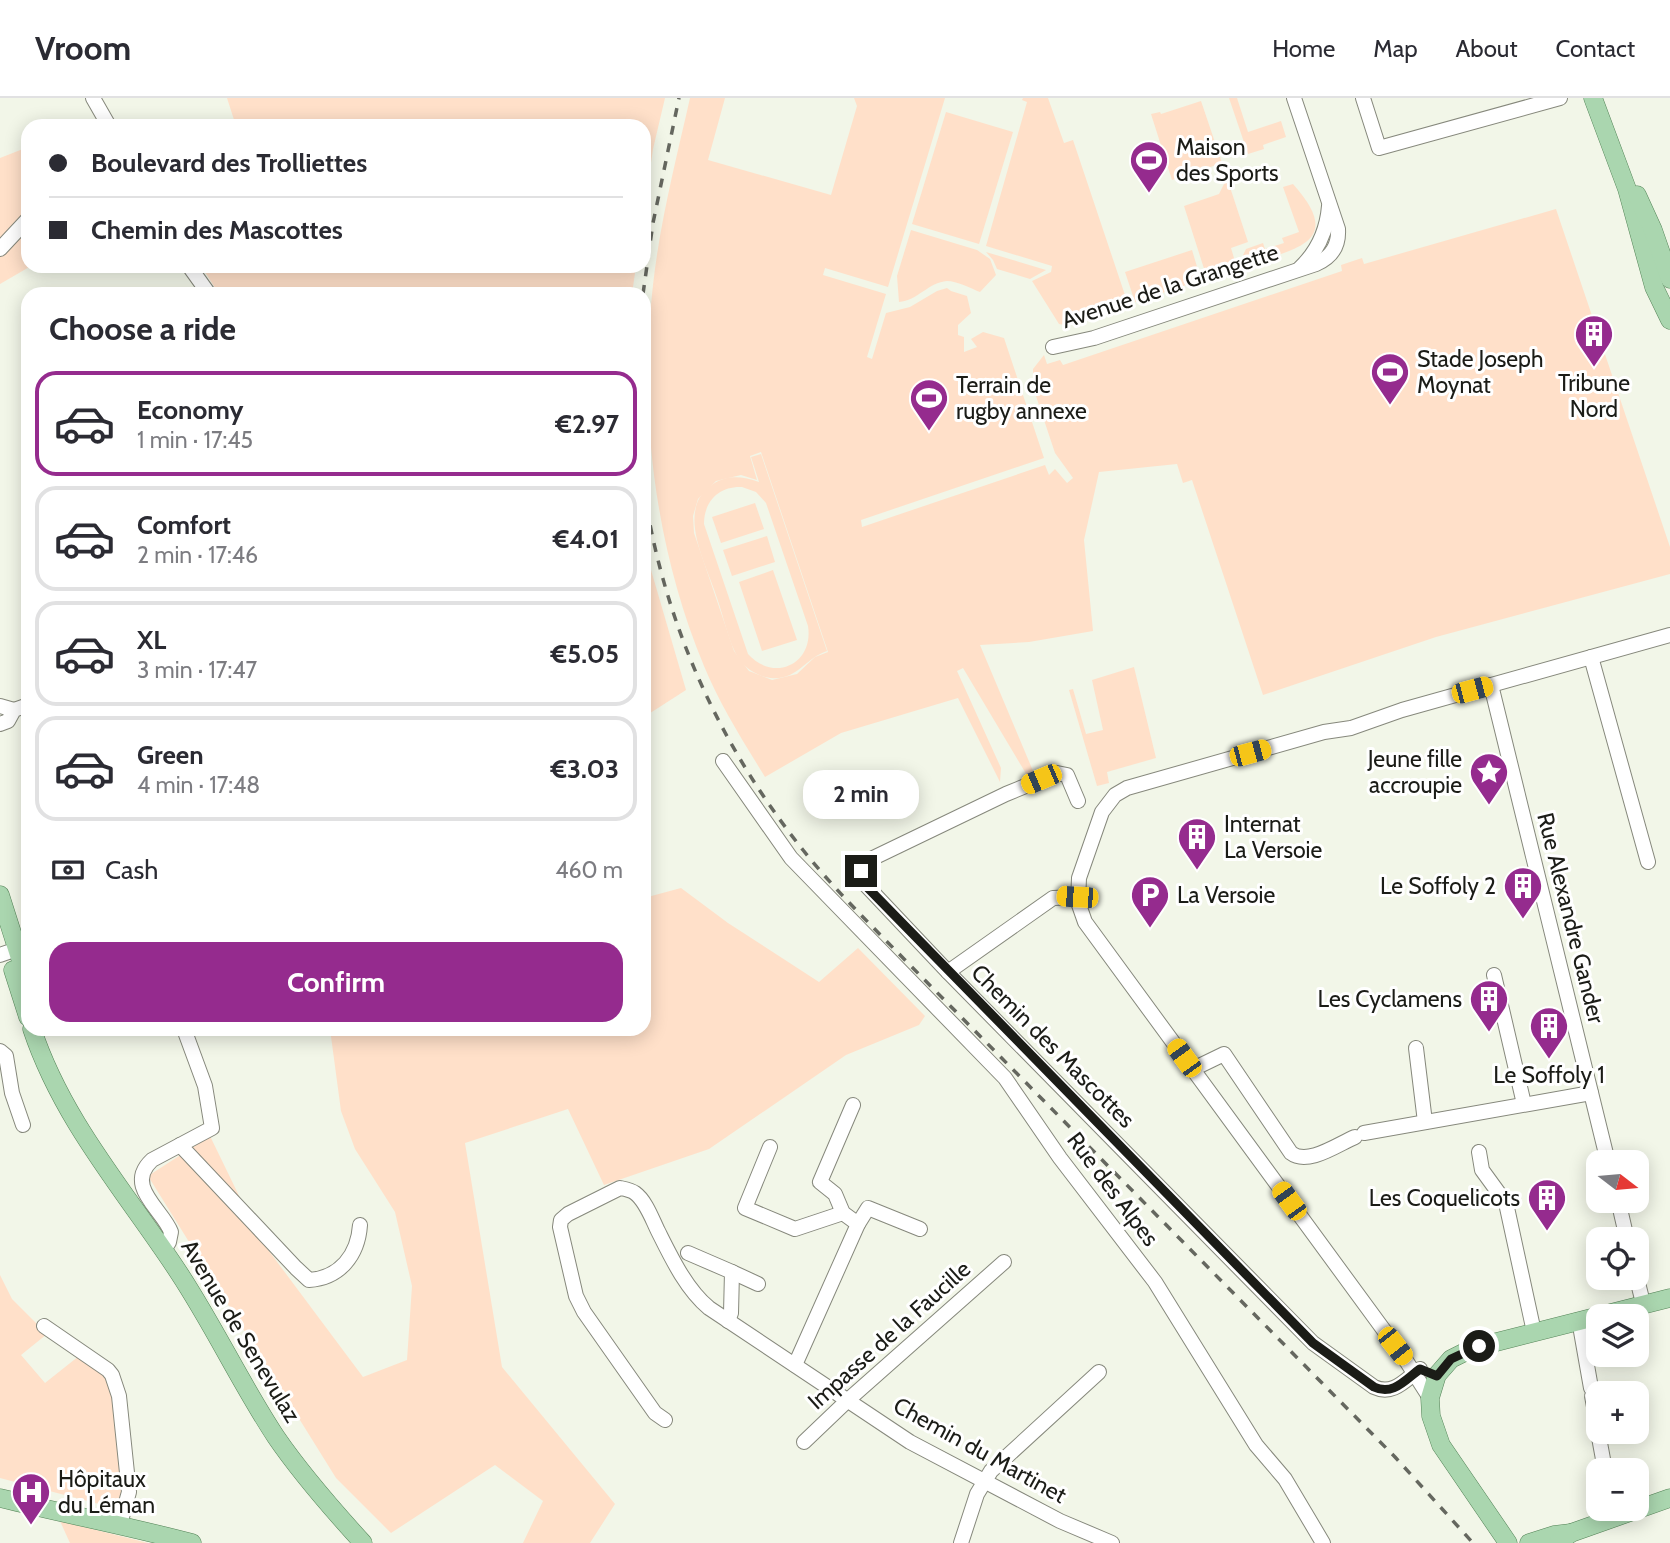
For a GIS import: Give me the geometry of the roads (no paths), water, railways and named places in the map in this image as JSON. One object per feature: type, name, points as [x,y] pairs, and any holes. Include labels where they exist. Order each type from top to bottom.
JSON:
[{"type":"main road","points":[[1594,98],[1662,274],[1670,320]]},
{"type":"main road","points":[[1604,98],[1637,195],[1651,249]]},
{"type":"main road","points":[[0,895],[8,953],[21,972]]},
{"type":"main road","points":[[0,930],[21,995]]},
{"type":"main road","name":"Avenue de Senevulaz","points":[[35,1036],[57,1090],[86,1138],[106,1171],[192,1293],[281,1443],[312,1487],[363,1543]]},
{"type":"main road","name":"Avenue de Senevulaz","points":[[46,1036],[86,1138]]},
{"type":"main road","points":[[1510,1541],[1436,1436],[1430,1416],[1430,1398],[1437,1376],[1443,1367],[1460,1353],[1670,1298]]},
{"type":"main road","points":[[0,1486],[76,1506],[120,1524]]},
{"type":"main road","points":[[0,1498],[192,1543]]},
{"type":"main road","points":[[1649,1504],[1670,1498]]},
{"type":"main road","points":[[1529,1543],[1554,1535],[1564,1538],[1597,1521]]},
{"type":"street","points":[[93,98],[100,119]]},
{"type":"street","name":"Avenue de la Grangette","points":[[1054,347],[1094,338],[1300,268],[1322,253],[1329,204],[1294,98]]},
{"type":"street","points":[[1363,98],[1379,148],[1560,98]]},
{"type":"street","points":[[0,249],[21,226]]},
{"type":"street","points":[[1430,1398],[1417,1371],[1405,1359],[1085,922],[1077,897],[1079,878],[1102,812],[1115,795],[1127,788],[1324,732],[1351,728],[1402,710],[1670,635]]},
{"type":"street","points":[[1591,657],[1648,862]]},
{"type":"street","name":"Rue Alexandre Gander","points":[[1491,685],[1605,1150]]},
{"type":"street","points":[[0,724],[8,721],[14,707]]},
{"type":"street","name":"Rue des Alpes","points":[[723,761],[791,858],[1005,1078],[1060,1158],[1155,1282],[1256,1446],[1285,1479],[1323,1543]]},
{"type":"street","name":"Chemin des Mascottes","points":[[1078,801],[1067,775],[1059,772],[869,860],[862,867],[861,876],[865,885],[948,972],[1313,1343],[1378,1389],[1393,1389],[1417,1371]]},
{"type":"street","points":[[948,972],[1053,898],[1077,897]]},
{"type":"street","points":[[1494,975],[1524,1104]]},
{"type":"street","points":[[164,1250],[170,1239],[170,1230],[144,1193],[143,1177],[149,1162],[212,1128],[205,1086],[187,1036]]},
{"type":"street","points":[[1416,1048],[1425,1122]]},
{"type":"street","points":[[0,1051],[6,1056],[12,1093],[23,1125]]},
{"type":"street","points":[[1193,1069],[1224,1054],[1291,1153],[1307,1158],[1360,1135],[1591,1093]]},
{"type":"street","points":[[853,1105],[820,1182],[835,1194],[843,1213],[858,1224]]},
{"type":"street","points":[[180,1145],[309,1279],[324,1279],[341,1270],[352,1255],[360,1225]]},
{"type":"street","points":[[770,1147],[745,1208],[795,1229],[843,1213]]},
{"type":"street","points":[[1479,1152],[1482,1170],[1506,1203],[1534,1332]]},
{"type":"street","name":"Chemin du Martinet","points":[[665,1420],[655,1413],[584,1312],[573,1285],[560,1227],[561,1220],[577,1208],[620,1188],[636,1194],[699,1300],[728,1321],[910,1443],[983,1480],[1078,1537],[1111,1543]]},
{"type":"street","points":[[795,1365],[858,1224],[869,1208],[920,1229]]},
{"type":"street","points":[[688,1253],[758,1284]]},
{"type":"street","name":"Impasse de la Faucille","points":[[804,1442],[1004,1262]]},
{"type":"street","points":[[728,1321],[731,1313],[732,1272]]},
{"type":"street","points":[[1640,1290],[1643,1303]]},
{"type":"street","points":[[1578,1320],[1590,1381]]},
{"type":"street","points":[[44,1326],[112,1376],[119,1396],[129,1492],[120,1524]]},
{"type":"street","points":[[1417,1371],[1437,1376]]},
{"type":"street","points":[[961,1543],[977,1494],[990,1471],[1099,1373]]},
{"type":"railway","points":[[651,237],[679,98]]},
{"type":"railway","points":[[644,287],[646,273]]},
{"type":"railway","points":[[651,528],[665,588],[699,680],[746,768],[803,850],[865,919],[1395,1457],[1473,1543]]},
{"type":"place","name":"Maison des Sports","points":[[1149,194]]},
{"type":"place","name":"Tribune Nord","points":[[1594,368]]},
{"type":"place","name":"Stade Joseph Moynat","points":[[1390,406]]},
{"type":"place","name":"Terrain de rugby annexe","points":[[929,432]]},
{"type":"place","name":"Jeune fille accroupie","points":[[1489,806]]},
{"type":"place","name":"Internat La Versoie","points":[[1197,871]]},
{"type":"place","name":"Le Soffoly 2","points":[[1523,920]]},
{"type":"place","name":"La Versoie","points":[[1150,929]]},
{"type":"place","name":"Les Cyclamens","points":[[1489,1033]]},
{"type":"place","name":"Le Soffoly 1","points":[[1549,1060]]},
{"type":"place","name":"Les Coquelicots","points":[[1547,1232]]},
{"type":"place","name":"Hôpitaux du Léman","points":[[31,1526]]}]
